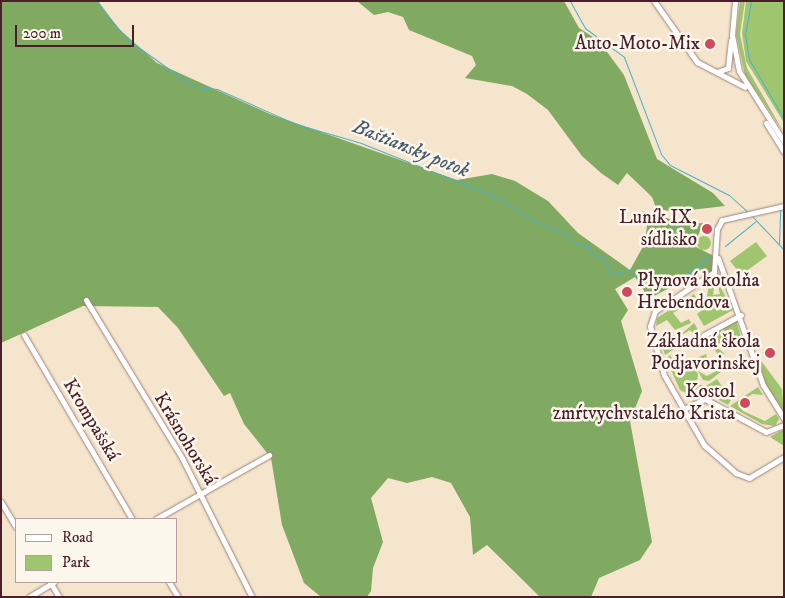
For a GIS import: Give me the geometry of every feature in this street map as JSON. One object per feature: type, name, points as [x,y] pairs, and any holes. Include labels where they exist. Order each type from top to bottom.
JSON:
[{"type":"street","points":[[654,1],[689,54],[707,69],[746,87]]},
{"type":"street","points":[[724,72],[729,66],[735,1]]},
{"type":"street","points":[[732,35],[739,71],[746,87],[784,152]]},
{"type":"street","points":[[707,69],[724,72],[739,71]]},
{"type":"street","points":[[751,96],[784,142]]},
{"type":"street","points":[[781,206],[744,214],[719,224],[718,258],[712,274],[656,310],[650,318],[660,367],[682,410],[702,442],[742,477],[757,476],[784,457]]},
{"type":"street","points":[[718,258],[741,315],[763,384],[784,418]]},
{"type":"street","points":[[712,274],[728,284]]},
{"type":"street","name":"Krásnohorská","points":[[86,300],[201,492],[252,597]]},
{"type":"street","points":[[704,334],[741,315]]},
{"type":"street","name":"Krompašská","points":[[24,335],[131,518]]},
{"type":"street","points":[[682,410],[705,399],[766,432],[784,424]]},
{"type":"street","points":[[158,518],[269,455]]},
{"type":"street","points":[[1,502],[15,525]]},
{"type":"street","points":[[29,597],[50,583]]},
{"type":"street","points":[[52,583],[59,597]]},
{"type":"street","points":[[170,583],[178,597]]},
{"type":"green space","points":[[1,1],[98,1],[118,28],[157,63],[270,114],[457,180],[492,174],[515,181],[548,201],[578,233],[630,270],[645,243],[648,216],[641,211],[688,224],[703,223],[694,246],[718,258],[712,274],[704,270],[654,296],[648,297],[635,277],[615,289],[628,310],[621,321],[642,391],[630,421],[652,542],[640,560],[599,578],[591,597],[540,597],[487,545],[473,555],[470,517],[451,483],[432,477],[407,483],[388,478],[371,498],[383,542],[373,568],[371,591],[367,597],[321,597],[304,583],[282,525],[271,458],[244,424],[230,393],[224,396],[178,328],[158,307],[83,306],[1,343]]},
{"type":"green space","points":[[357,1],[564,1],[579,28],[599,41],[624,75],[657,159],[713,193],[725,206],[673,212],[656,208],[652,197],[627,173],[618,185],[601,173],[582,156],[548,110],[527,94],[512,86],[465,78],[476,65],[472,56],[409,30],[403,17],[388,12],[374,15]]},
{"type":"green space","points":[[740,1],[745,1],[740,34],[747,68],[784,133],[745,75],[736,34]]},
{"type":"green space","points":[[746,1],[784,1],[784,123],[746,61],[742,33]]},
{"type":"green space","points":[[704,236],[709,238],[711,243],[709,248],[704,250],[699,248],[697,243],[699,238]]},
{"type":"green space","points":[[756,242],[767,256],[741,275],[730,261]]},
{"type":"green space","points":[[715,281],[713,295],[720,294],[717,281],[733,310],[704,326],[697,314],[705,308],[709,285]]},
{"type":"green space","points":[[694,294],[702,308],[695,311],[698,306],[694,300],[673,313],[681,323],[689,319],[691,323],[675,330],[667,320],[656,326],[657,318]]},
{"type":"green space","points":[[736,320],[743,344],[735,348],[733,334],[715,346],[725,354],[718,355],[708,339]]},
{"type":"green space","points":[[694,323],[701,335],[697,337],[690,330],[678,337]]},
{"type":"green space","points":[[677,333],[679,346],[665,355],[661,343]]},
{"type":"green space","points":[[706,354],[709,364],[697,367],[692,360]]},
{"type":"green space","points":[[670,355],[687,385],[704,385],[688,394],[680,390],[666,359]]},
{"type":"green space","points":[[759,358],[782,389],[784,414],[764,382]]},
{"type":"green space","points":[[719,360],[722,371],[709,381],[703,380],[698,371],[707,376],[716,371],[713,365]]},
{"type":"green space","points":[[690,368],[696,370],[698,376],[696,382],[690,384],[684,382],[682,376],[684,370]]},
{"type":"green space","points":[[717,379],[731,400],[728,405],[708,394],[706,386]]},
{"type":"green space","points":[[758,387],[763,395],[752,394],[739,404],[743,411],[765,421],[776,414],[779,419],[775,426],[762,424],[730,406]]},
{"type":"green space","points":[[784,429],[784,446],[770,437]]},
{"type":"waterway","name":"Baštiansky potok","points":[[96,1],[127,39],[194,87],[217,89],[296,124],[361,143],[497,197],[532,220],[565,233],[574,243],[588,246],[589,253],[604,258],[610,274],[629,270],[638,279],[672,279],[687,275],[710,255]]},
{"type":"waterway","points":[[570,1],[585,28],[624,57],[661,154],[670,165],[729,195],[747,211]]},
{"type":"waterway","points":[[751,1],[745,34],[749,59],[784,119]]},
{"type":"waterway","points":[[779,244],[780,209]]},
{"type":"waterway","points":[[752,216],[784,250]]},
{"type":"waterway","name":"Baštiansky potok","points":[[725,246],[756,221]]},
{"type":"place","name":"Auto-Moto-Mix","points":[[710,44]]},
{"type":"place","name":"Luník IX, sídlisko","points":[[707,229]]},
{"type":"place","name":"Plynová kotolňa Hrebendova","points":[[627,292]]},
{"type":"place","name":"Základná škola Podjavorinskej","points":[[770,353]]},
{"type":"place","name":"Kostol zmŕtvychvstalého Krista","points":[[745,403]]}]
